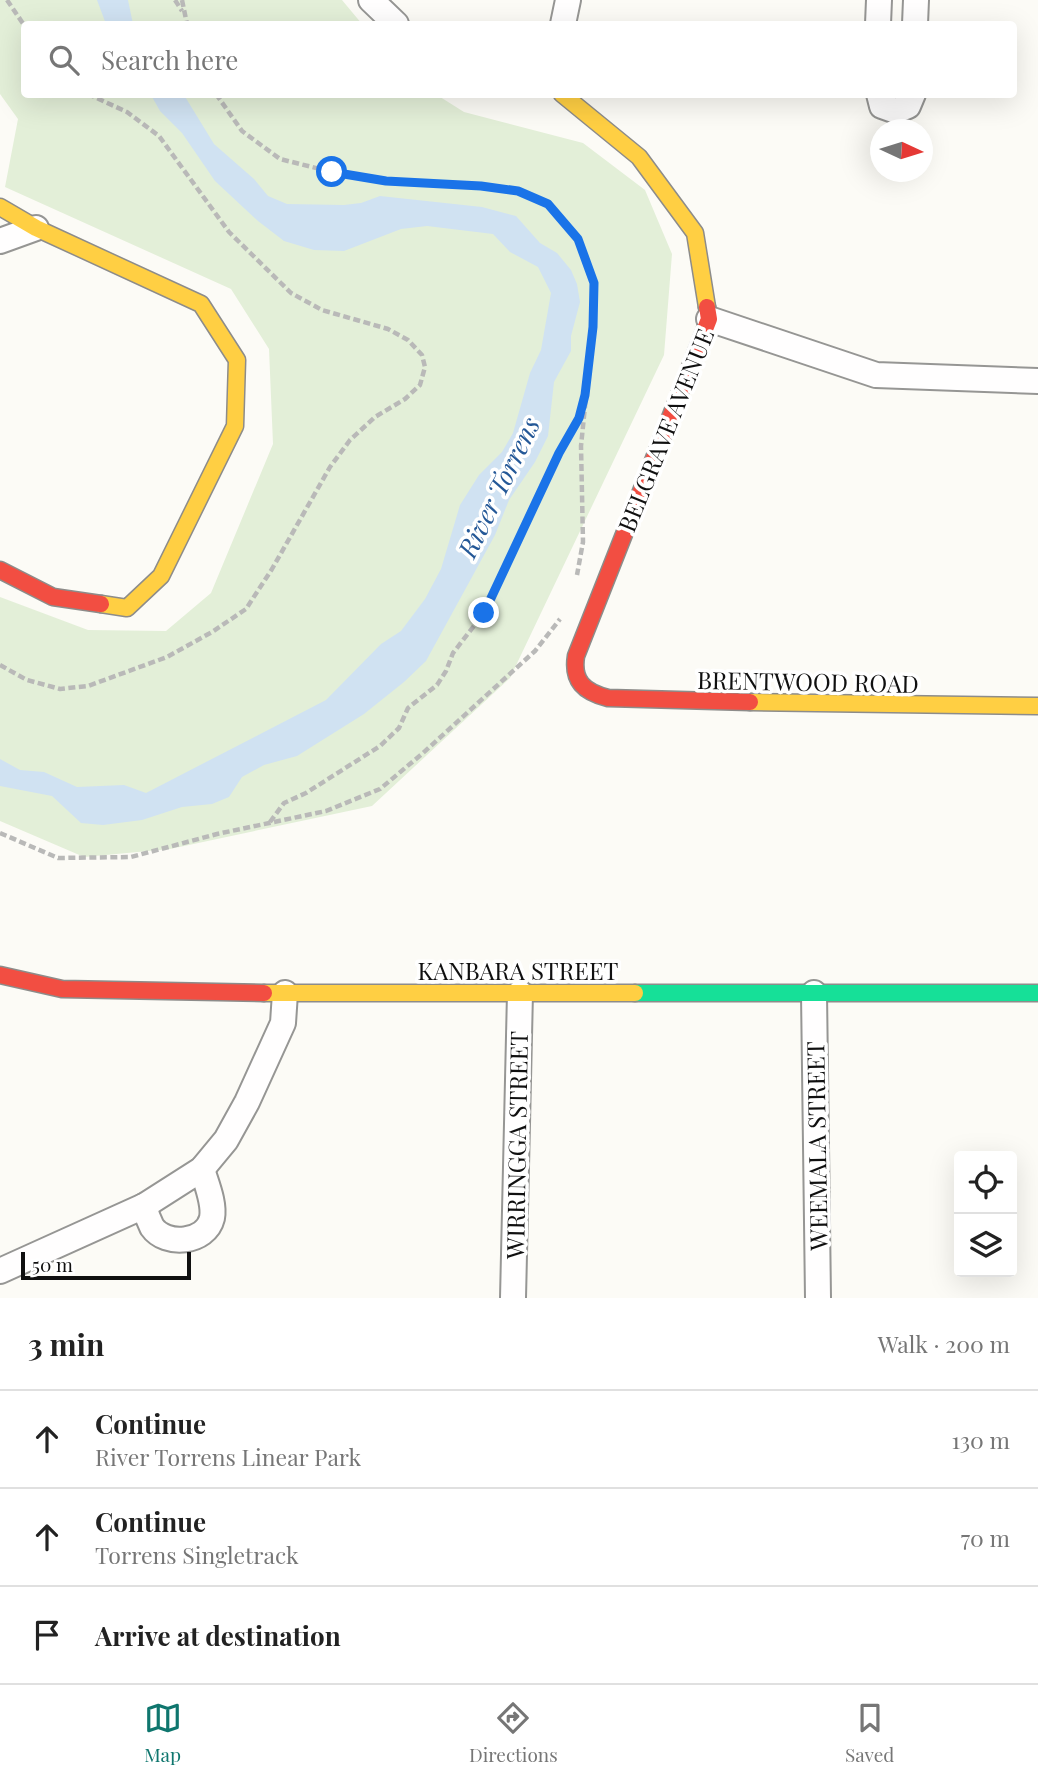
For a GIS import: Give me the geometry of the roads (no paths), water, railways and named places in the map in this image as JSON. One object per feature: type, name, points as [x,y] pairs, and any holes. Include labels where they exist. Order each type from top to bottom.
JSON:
[{"type":"street","points":[[371,0],[393,21]]},
{"type":"street","points":[[564,21],[568,0]]},
{"type":"street","points":[[878,21],[879,0]]},
{"type":"street","points":[[915,21],[916,0]]},
{"type":"street","name":"BELGRAVE AVENUE","points":[[567,98],[639,157],[695,233],[709,319],[576,656],[575,675],[580,687]]},
{"type":"street","points":[[879,98],[881,106],[896,111],[908,107],[911,98]]},
{"type":"street","points":[[0,207],[36,228],[201,304],[237,360],[235,426],[161,576],[127,608],[53,597],[0,570]]},
{"type":"street","points":[[0,241],[36,228]]},
{"type":"street","points":[[709,319],[876,376],[1038,381]]},
{"type":"street","name":"BRENTWOOD ROAD","points":[[580,687],[595,696],[655,701],[1038,706]]},
{"type":"street","name":"KANBARA STREET","points":[[0,975],[62,989],[285,993],[1038,993]]},
{"type":"street","points":[[0,1271],[144,1206],[202,1169],[226,1140],[247,1102],[283,1023],[285,993]]},
{"type":"street","name":"WIRRINGGA STREET","points":[[513,1298],[520,993]]},
{"type":"street","name":"WEEMALA STREET","points":[[814,993],[818,1298]]},
{"type":"street","points":[[144,1206],[153,1229],[170,1239],[186,1239],[203,1233],[212,1219],[211,1200],[202,1169]]},
{"type":"water","points":[[97,0],[128,0],[132,21],[105,21]]},
{"type":"water","name":"River Torrens","points":[[153,98],[186,98],[214,144],[254,179],[268,196],[287,204],[344,205],[361,203],[380,196],[482,207],[516,216],[540,243],[557,253],[571,270],[580,302],[571,336],[571,351],[554,382],[548,436],[535,462],[509,500],[495,535],[426,661],[364,714],[297,756],[264,765],[242,777],[229,797],[212,804],[182,807],[142,820],[103,825],[81,823],[52,796],[0,786],[0,759],[20,770],[44,772],[77,787],[124,785],[146,793],[326,700],[381,644],[401,631],[425,599],[441,569],[460,505],[479,475],[502,452],[513,433],[530,373],[541,350],[551,293],[538,267],[510,252],[493,234],[427,226],[401,229],[344,251],[314,250],[284,241],[215,181],[182,133],[160,111]]}]
